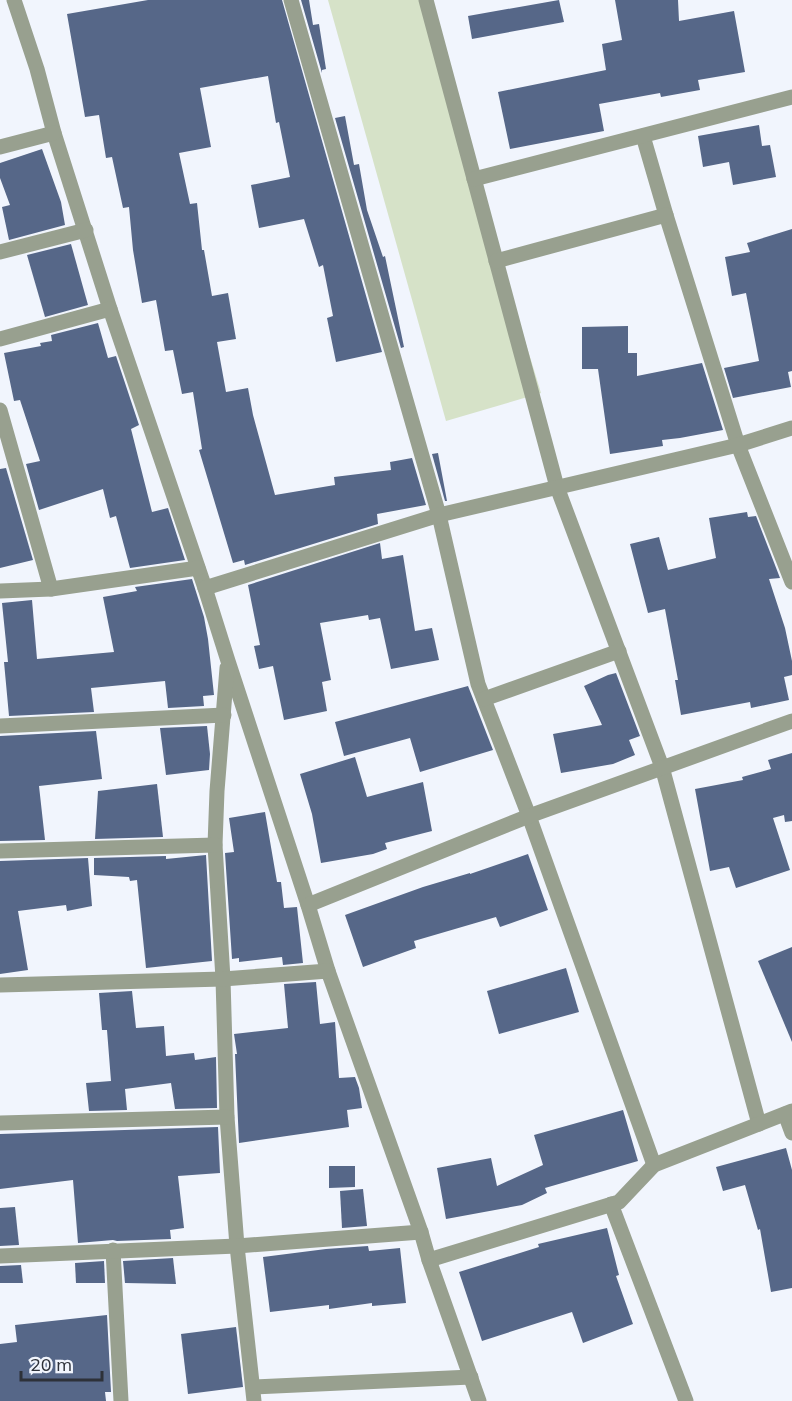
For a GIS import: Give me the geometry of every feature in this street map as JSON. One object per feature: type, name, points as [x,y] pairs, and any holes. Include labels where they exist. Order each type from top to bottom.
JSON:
[{"type":"street","points":[[14,0],[110,309],[205,588],[328,972],[479,1401]]},
{"type":"street","points":[[291,0],[439,514],[478,684],[529,816],[654,1165]]},
{"type":"street","points":[[426,0],[557,487],[662,767],[759,1124]]},
{"type":"street","points":[[474,179],[792,97]]},
{"type":"street","points":[[0,147],[54,133]]},
{"type":"street","points":[[643,136],[738,445],[792,582]]},
{"type":"street","points":[[496,261],[666,214]]},
{"type":"street","points":[[0,252],[86,230]]},
{"type":"street","points":[[0,339],[110,309]]},
{"type":"street","points":[[0,410],[51,589]]},
{"type":"street","points":[[205,588],[439,514],[738,445],[792,428]]},
{"type":"street","points":[[0,591],[51,589],[198,567]]},
{"type":"street","points":[[484,699],[619,651]]},
{"type":"street","points":[[228,661],[215,844],[223,979],[227,1117],[237,1246],[254,1394],[471,1377]]},
{"type":"street","points":[[0,726],[224,715]]},
{"type":"street","points":[[308,905],[529,816],[792,721]]},
{"type":"street","points":[[0,851],[215,844]]},
{"type":"street","points":[[0,986],[223,979],[328,972]]},
{"type":"street","points":[[429,1260],[619,1202],[654,1165],[789,1113],[792,1133]]},
{"type":"street","points":[[0,1123],[227,1117]]},
{"type":"street","points":[[611,1204],[686,1401]]},
{"type":"street","points":[[0,1256],[237,1246],[421,1232]]},
{"type":"street","points":[[113,1250],[121,1401]]},
{"type":"green space","points":[[328,0],[421,0],[541,393],[446,421]]},
{"type":"building","points":[[148,0],[282,0],[382,352],[336,362],[327,318],[333,316],[323,265],[319,267],[304,219],[259,228],[251,185],[290,177],[279,122],[276,123],[268,76],[200,88],[211,147],[179,153],[190,204],[197,203],[202,250],[204,250],[212,296],[228,293],[236,339],[217,342],[226,392],[248,388],[275,495],[335,485],[334,477],[391,470],[390,462],[412,458],[426,505],[377,514],[378,524],[245,565],[244,560],[233,563],[199,450],[202,449],[193,392],[182,394],[173,350],[165,351],[156,300],[142,303],[133,250],[129,207],[123,208],[112,157],[106,158],[99,115],[85,117],[67,14]]},
{"type":"building","points":[[301,0],[309,0],[313,25],[319,24],[326,69],[322,70],[322,73]]},
{"type":"building","points":[[559,0],[564,22],[472,39],[468,16]]},
{"type":"building","points":[[615,0],[678,0],[679,21],[734,11],[745,72],[698,80],[700,90],[661,97],[660,93],[599,104],[604,131],[510,149],[498,92],[606,70],[602,44],[622,40]]},
{"type":"building","points":[[345,116],[354,165],[359,164],[367,210],[383,257],[385,256],[404,347],[401,348],[335,118]]},
{"type":"building","points":[[759,125],[762,146],[770,145],[776,177],[733,185],[729,162],[703,167],[698,136]]},
{"type":"building","points":[[42,149],[61,202],[65,225],[9,240],[2,207],[10,205],[0,178],[0,163]]},
{"type":"building","points":[[792,229],[792,371],[788,372],[791,387],[733,398],[724,368],[759,361],[746,293],[732,296],[725,257],[750,252],[747,243]]},
{"type":"building","points":[[71,244],[88,305],[45,317],[27,255]]},
{"type":"building","points":[[98,323],[108,358],[116,356],[139,425],[131,429],[152,512],[168,508],[185,560],[130,568],[116,516],[110,518],[103,489],[39,510],[26,464],[40,461],[20,400],[14,401],[4,353],[41,346],[40,343],[52,341],[51,335]]},
{"type":"building","points":[[628,326],[628,353],[637,353],[637,376],[702,363],[723,430],[662,440],[663,446],[610,454],[598,369],[582,369],[582,327]]},
{"type":"building","points":[[438,453],[447,501],[445,501],[432,454]]},
{"type":"building","points":[[6,468],[33,560],[0,568],[0,469]]},
{"type":"building","points":[[747,512],[748,517],[756,516],[780,578],[769,579],[785,628],[792,661],[792,675],[784,677],[789,700],[751,708],[750,702],[681,715],[675,680],[678,680],[665,609],[648,613],[630,544],[659,537],[668,570],[716,558],[709,518]]},
{"type":"building","points":[[380,543],[382,559],[403,555],[415,631],[432,628],[439,660],[391,669],[380,618],[369,620],[368,615],[320,623],[331,680],[322,682],[327,711],[284,720],[273,666],[259,669],[254,646],[260,645],[248,585]]},
{"type":"building","points":[[192,579],[204,617],[214,695],[203,696],[204,706],[168,708],[165,681],[91,688],[94,712],[9,716],[4,662],[8,662],[2,603],[32,600],[37,659],[114,652],[103,597],[137,591],[135,587]]},
{"type":"building","points":[[616,673],[640,736],[629,740],[635,755],[613,764],[561,773],[553,734],[602,725],[584,686]]},
{"type":"building","points":[[468,686],[493,750],[420,772],[410,738],[344,756],[335,722]]},
{"type":"building","points":[[207,726],[209,770],[166,775],[160,728]]},
{"type":"building","points":[[96,731],[102,779],[39,786],[45,840],[0,841],[0,736]]},
{"type":"building","points":[[792,753],[792,821],[785,822],[784,815],[773,818],[790,870],[736,888],[729,867],[710,871],[695,789],[743,780],[742,777],[771,769],[768,760]]},
{"type":"building","points":[[355,757],[367,797],[423,782],[432,831],[385,843],[387,849],[373,854],[321,863],[312,814],[300,774]]},
{"type":"building","points":[[157,784],[163,837],[95,839],[98,791]]},
{"type":"building","points":[[265,812],[277,882],[281,882],[284,908],[297,907],[303,963],[283,965],[282,957],[239,962],[239,958],[232,959],[225,853],[234,852],[229,818]]},
{"type":"building","points":[[528,854],[548,910],[500,927],[496,917],[414,941],[416,948],[363,967],[345,915],[423,887]]},
{"type":"building","points":[[206,855],[212,961],[146,968],[137,880],[130,881],[129,877],[94,875],[94,858],[166,856],[166,859]]},
{"type":"building","points":[[88,858],[92,906],[67,911],[66,905],[18,911],[28,970],[0,974],[0,861]]},
{"type":"building","points":[[792,947],[792,1042],[758,961]]},
{"type":"building","points":[[566,968],[579,1012],[499,1034],[487,991]]},
{"type":"building","points":[[316,982],[320,1024],[335,1022],[339,1078],[355,1077],[362,1108],[347,1110],[349,1127],[239,1143],[235,1054],[237,1054],[234,1034],[288,1028],[284,984]]},
{"type":"building","points":[[132,991],[136,1028],[164,1026],[166,1056],[194,1053],[195,1060],[216,1057],[217,1108],[175,1109],[171,1083],[125,1089],[127,1110],[89,1111],[86,1083],[111,1081],[107,1030],[102,1030],[99,993]]},
{"type":"building","points":[[623,1110],[638,1161],[545,1188],[547,1193],[522,1205],[446,1219],[437,1168],[491,1158],[497,1186],[543,1165],[534,1135]]},
{"type":"building","points":[[218,1127],[220,1173],[178,1176],[184,1228],[170,1230],[171,1239],[78,1243],[73,1180],[0,1189],[0,1134]]},
{"type":"building","points":[[786,1148],[792,1170],[792,1288],[771,1292],[760,1229],[758,1230],[745,1185],[723,1191],[716,1167]]},
{"type":"building","points":[[329,1166],[355,1166],[355,1187],[329,1188]]},
{"type":"building","points":[[363,1189],[367,1226],[342,1228],[340,1191]]},
{"type":"building","points":[[15,1207],[19,1245],[0,1246],[0,1208]]},
{"type":"building","points":[[607,1228],[619,1275],[616,1276],[633,1324],[583,1343],[572,1312],[482,1341],[459,1272],[539,1247],[538,1244]]},
{"type":"building","points":[[368,1246],[369,1251],[400,1248],[406,1303],[372,1306],[372,1303],[329,1309],[329,1305],[270,1312],[263,1257]]},
{"type":"building","points":[[173,1258],[176,1284],[125,1283],[123,1261]]},
{"type":"building","points":[[104,1261],[105,1283],[76,1283],[75,1263]]},
{"type":"building","points":[[21,1265],[23,1283],[0,1283],[0,1266]]},
{"type":"building","points":[[107,1315],[111,1392],[105,1392],[106,1401],[0,1401],[0,1344],[17,1342],[15,1325]]},
{"type":"building","points":[[236,1327],[243,1387],[188,1394],[181,1334]]}]
